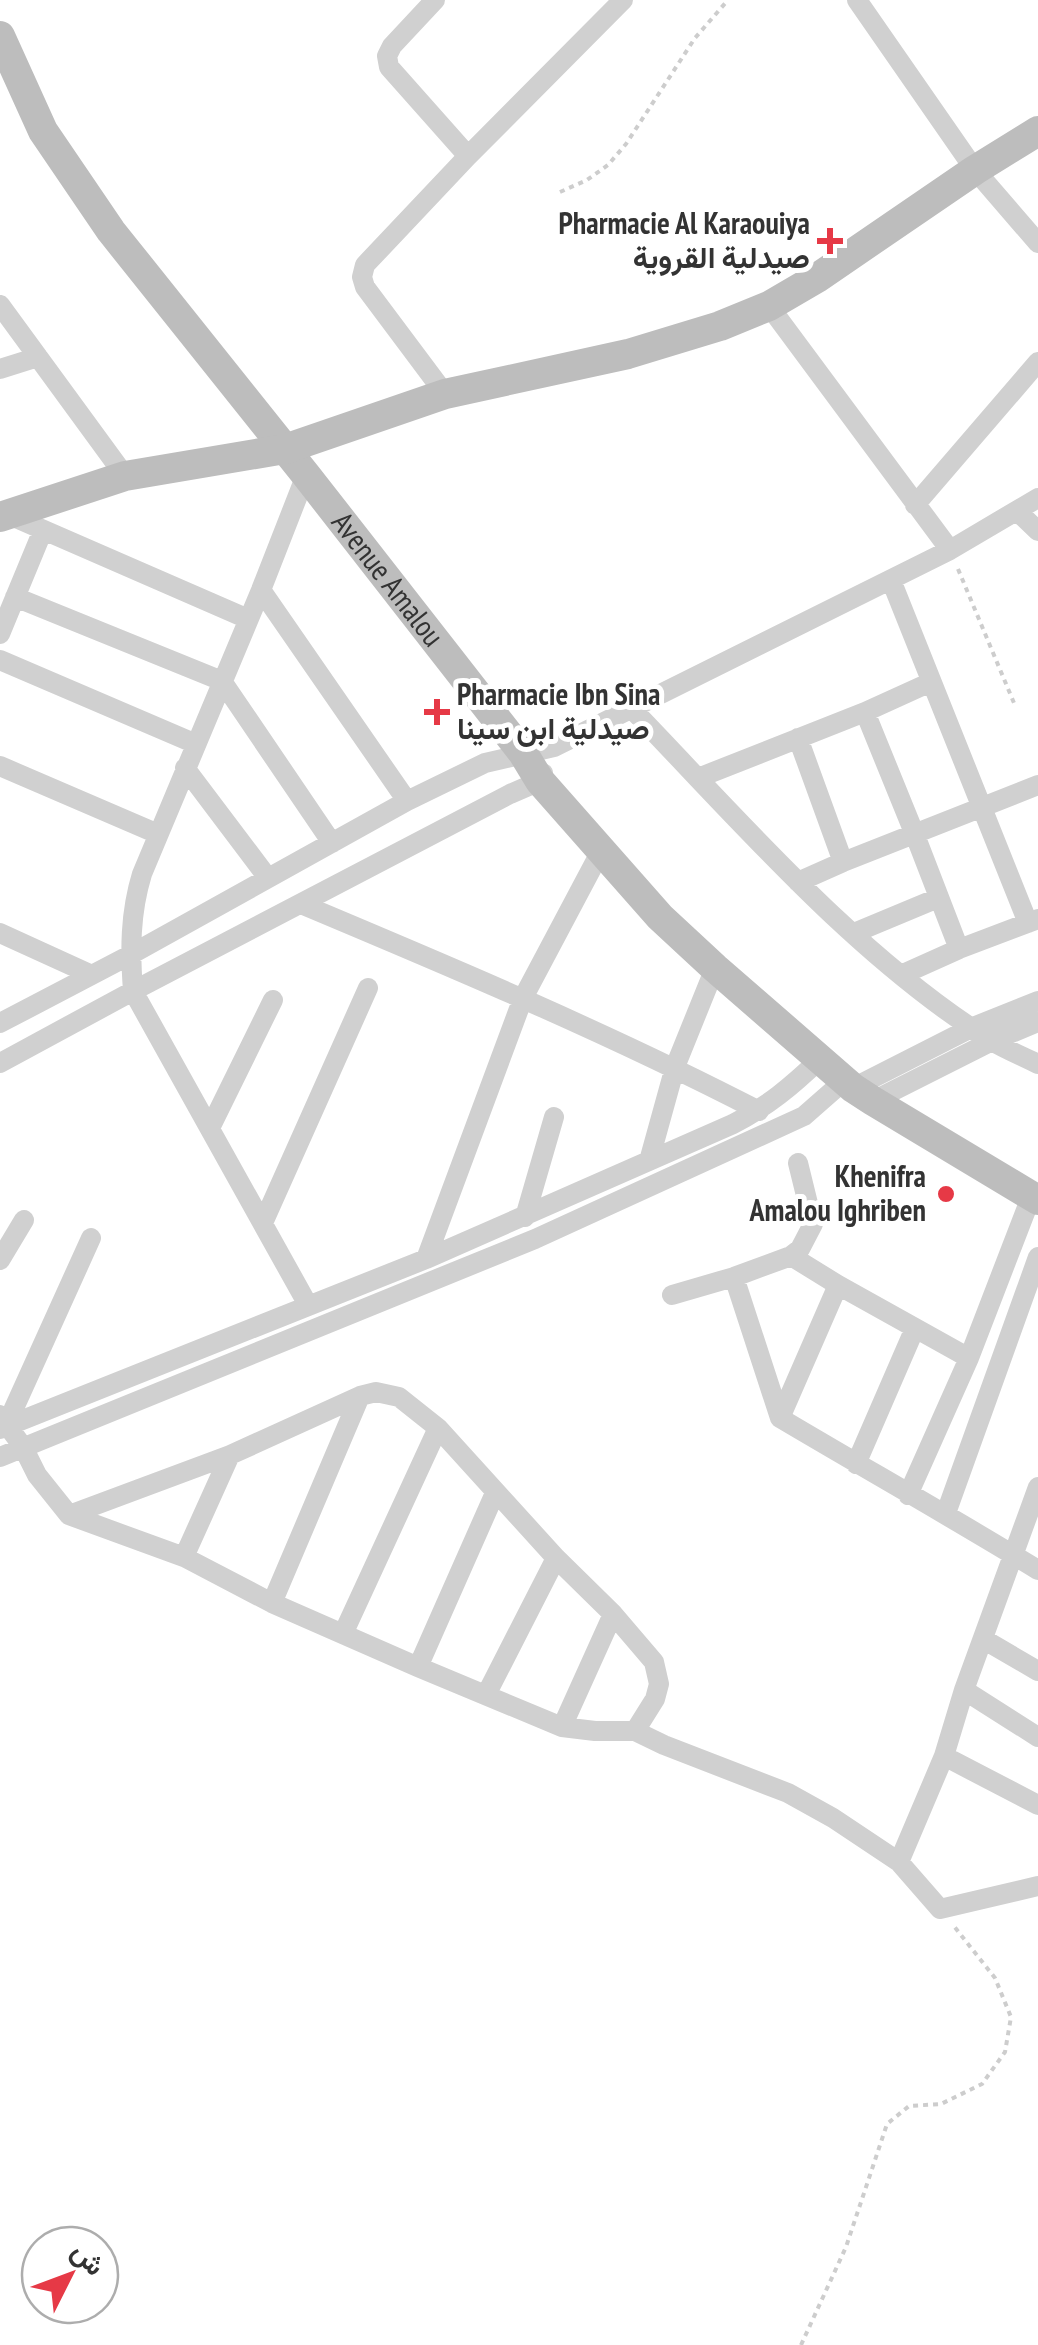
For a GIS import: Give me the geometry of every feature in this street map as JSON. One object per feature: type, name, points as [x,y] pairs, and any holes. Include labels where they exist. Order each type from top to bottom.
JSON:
[{"type":"main road","name":"Avenue Amalou","points":[[0,36],[44,131],[111,231],[523,753],[540,781],[660,917],[857,1090],[1035,1198]]},
{"type":"main road","points":[[4,516],[125,476],[285,449],[446,394],[628,354],[720,326],[769,306],[818,278],[1038,130]]},
{"type":"street","points":[[435,0],[387,56],[390,67],[468,156]]},
{"type":"street","points":[[446,394],[365,287],[365,265],[624,0]]},
{"type":"street","points":[[856,0],[975,170],[1038,243]]},
{"type":"street","points":[[0,305],[125,476]]},
{"type":"street","points":[[769,306],[950,550]]},
{"type":"street","points":[[0,369],[38,357]]},
{"type":"street","points":[[915,505],[1038,362]]},
{"type":"street","points":[[306,475],[158,834],[134,900],[130,954],[133,991],[308,1305]]},
{"type":"street","points":[[0,1023],[408,801],[485,763],[554,747],[632,710],[950,550],[1038,498]]},
{"type":"street","points":[[1017,511],[1038,531]]},
{"type":"street","points":[[4,516],[248,619]]},
{"type":"street","points":[[0,634],[43,530]]},
{"type":"street","points":[[891,580],[982,807],[1033,921],[901,975]]},
{"type":"street","points":[[260,590],[408,801]]},
{"type":"street","points":[[15,597],[222,681],[332,843]]},
{"type":"street","points":[[0,660],[196,744]]},
{"type":"street","points":[[698,778],[931,682]]},
{"type":"street","points":[[632,710],[798,882],[901,975],[992,1040],[1038,1064]]},
{"type":"street","points":[[865,712],[959,949]]},
{"type":"street","points":[[798,738],[842,862]]},
{"type":"street","points":[[0,1063],[540,781],[554,747]]},
{"type":"street","points":[[0,766],[158,834]]},
{"type":"street","points":[[186,768],[268,878]]},
{"type":"street","points":[[798,882],[1038,785]]},
{"type":"street","points":[[426,1260],[523,998],[602,850]]},
{"type":"street","points":[[854,933],[938,898]]},
{"type":"street","points":[[301,904],[523,998],[675,1067],[759,1111]]},
{"type":"street","points":[[0,933],[92,975]]},
{"type":"street","points":[[650,1161],[675,1067],[715,968]]},
{"type":"street","points":[[264,1223],[368,988]]},
{"type":"street","points":[[210,1128],[273,1000]]},
{"type":"street","points":[[0,1457],[535,1239],[804,1116],[973,1027],[1038,1001]]},
{"type":"street","points":[[857,1090],[1038,1022]]},
{"type":"street","points":[[2,1424],[426,1260],[525,1217],[759,1111],[820,1059]]},
{"type":"street","points":[[525,1217],[554,1117]]},
{"type":"street","points":[[672,1296],[734,1277],[800,1249],[813,1224],[798,1163]]},
{"type":"street","points":[[908,1495],[1035,1198]]},
{"type":"street","points":[[0,1260],[24,1220]]},
{"type":"street","points":[[2,1424],[91,1238]]},
{"type":"street","points":[[791,1256],[969,1358]]},
{"type":"street","points":[[946,1513],[1038,1257]]},
{"type":"street","points":[[734,1277],[780,1418],[1038,1570]]},
{"type":"street","points":[[780,1418],[838,1285]]},
{"type":"street","points":[[856,1464],[914,1328]]},
{"type":"street","points":[[69,1515],[230,1455],[360,1396],[376,1392],[399,1397],[438,1428],[654,1662],[658,1671],[655,1699],[636,1731]]},
{"type":"street","points":[[272,1603],[360,1396]]},
{"type":"street","points":[[2,1424],[23,1447],[37,1475],[69,1515],[184,1557],[272,1603],[562,1727],[636,1731],[788,1793],[899,1862],[940,1909],[1038,1886]]},
{"type":"street","points":[[342,1634],[438,1428]]},
{"type":"street","points":[[184,1557],[230,1455]]},
{"type":"street","points":[[899,1862],[944,1756],[1038,1487]]},
{"type":"street","points":[[418,1667],[496,1492]]},
{"type":"street","points":[[486,1695],[556,1558]]},
{"type":"street","points":[[562,1727],[613,1614]]},
{"type":"street","points":[[983,1640],[1038,1671]]},
{"type":"street","points":[[964,1690],[1038,1737]]},
{"type":"street","points":[[944,1756],[1038,1805]]},
{"type":"path","points":[[560,192],[587,180],[626,144],[695,38],[728,0]]},
{"type":"path","points":[[950,550],[1014,703]]},
{"type":"path","points":[[801,2345],[846,2248],[886,2124],[909,2106],[941,2104],[982,2084],[1006,2052],[1011,2017],[995,1978],[940,1909]]},
{"type":"place","name":"Pharmacie Al Karaouiya صيدلية القروية","points":[[830,241]]},
{"type":"place","name":"Pharmacie Ibn Sina صيدلية ابن سينا","points":[[437,712]]},
{"type":"place","name":"Khenifra Amalou Ighriben","points":[[946,1194]]}]
